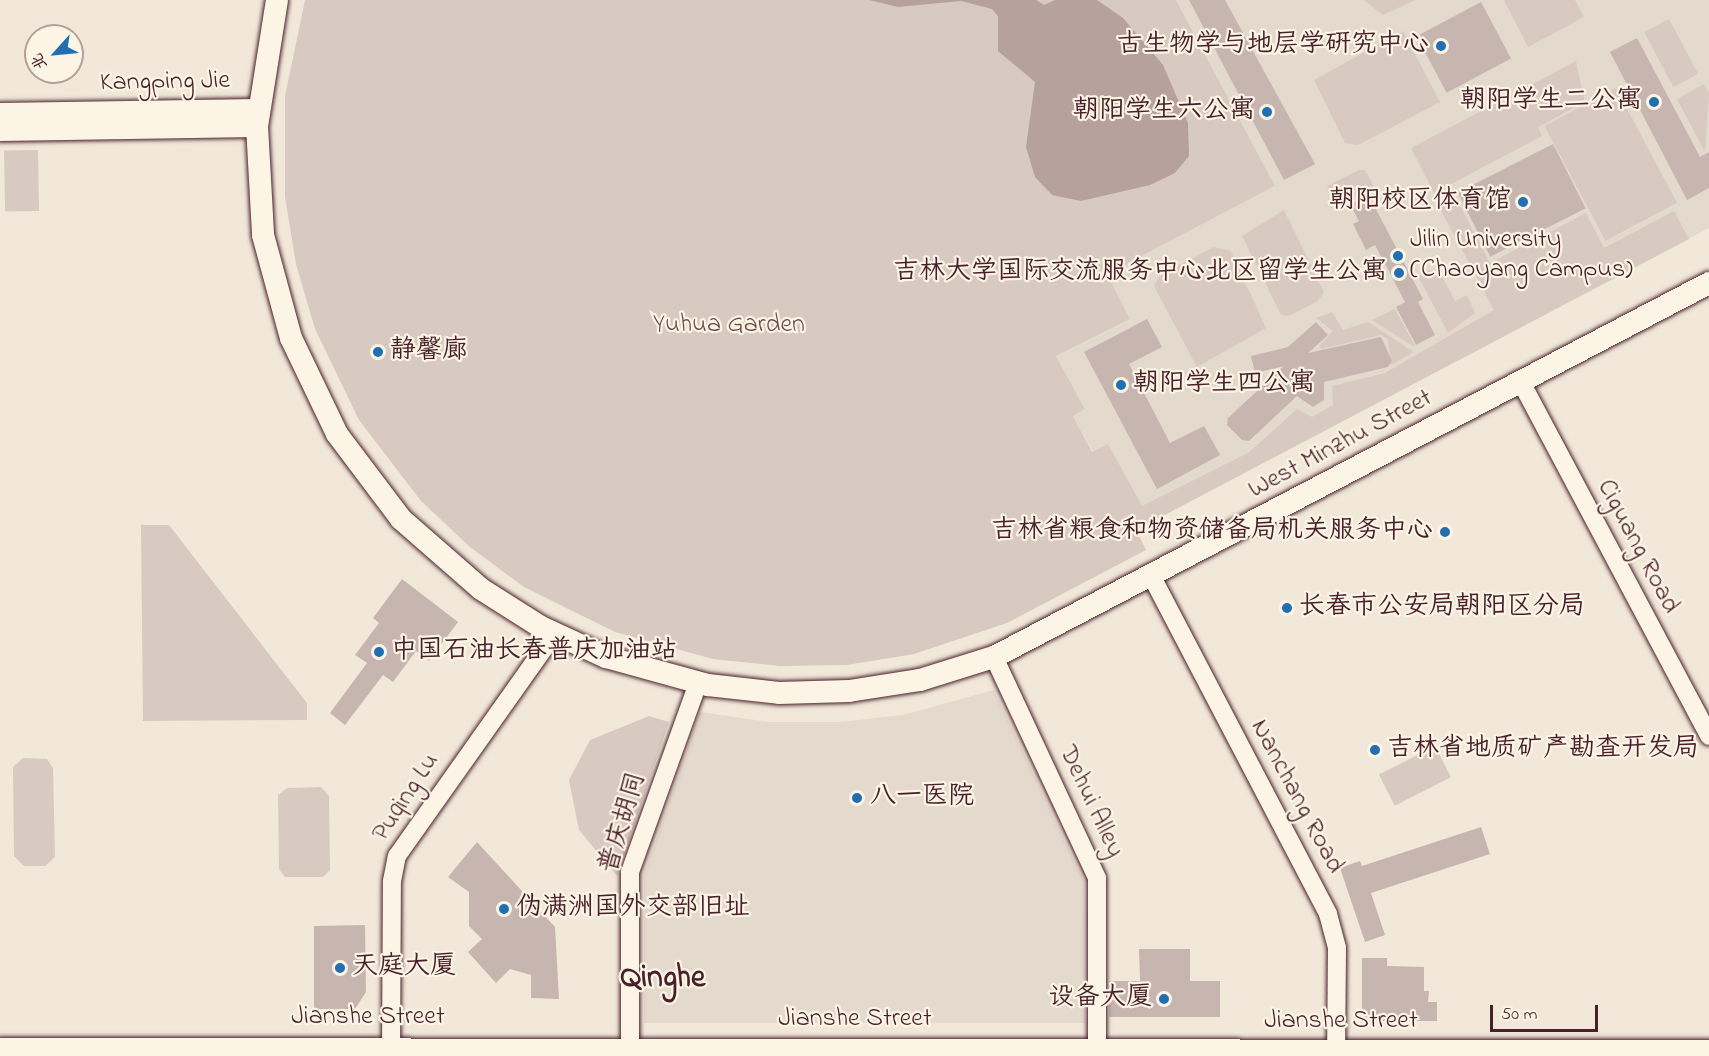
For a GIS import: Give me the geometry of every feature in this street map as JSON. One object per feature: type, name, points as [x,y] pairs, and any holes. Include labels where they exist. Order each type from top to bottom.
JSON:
[{"type":"main road","name":"West Minzhu Street","points":[[277,0],[258,118],[259,200],[270,270],[304,371],[337,434],[378,492],[427,544],[481,590],[554,634],[639,669],[698,683],[778,693],[849,691],[920,680],[994,657],[1152,578],[1709,282]]},
{"type":"main road","name":"Kangping Jie","points":[[0,114],[258,118]]},
{"type":"main road","name":"Kangping Jie","points":[[0,130],[258,118]]},
{"type":"main road","name":"Jianshe Street","points":[[0,1049],[630,1052],[1096,1050],[1336,1053],[1709,1051]]},
{"type":"street","name":"Ciguang Road","points":[[1521,382],[1709,736]]},
{"type":"street","name":"Nanchang Road","points":[[1152,578],[1328,914],[1337,948],[1336,1053]]},
{"type":"street","name":"Puqing Lu","points":[[391,1051],[392,881],[397,856],[554,634]]},
{"type":"street","name":"Dehui Alley","points":[[994,657],[1097,878],[1096,1050]]},
{"type":"street","name":"普庆胡同","points":[[630,1052],[630,872],[698,683]]},
{"type":"shaded area","points":[[869,0],[1036,0],[1044,5],[1055,0],[1097,0],[1123,18],[1163,65],[1188,123],[1189,156],[1175,173],[1150,185],[1081,201],[1052,195],[1035,177],[1026,147],[1035,82],[998,51],[998,16],[992,9],[961,1],[898,7]]},
{"type":"shaded area","name":"Jilin University (Chaoyang Campus)","points":[[1176,0],[1709,0],[1709,228],[1136,530],[1073,416],[1085,409],[1056,356],[1130,319],[1107,274],[1275,186]]},
{"type":"shaded area","name":"八一医院","points":[[994,690],[1084,881],[1085,1023],[644,1023],[644,874],[700,712],[769,722],[840,722],[903,715]]},
{"type":"green space","name":"Yuhua Garden","points":[[305,0],[1176,0],[1275,186],[1107,274],[1130,319],[1056,356],[1085,409],[1073,416],[1092,452],[1108,444],[1142,506],[1248,453],[1297,409],[1312,417],[1333,405],[1332,386],[1385,373],[1494,310],[1437,203],[1454,194],[1490,263],[1586,213],[1604,248],[1674,211],[1689,239],[1136,530],[1146,550],[1007,623],[914,654],[847,665],[780,666],[713,659],[615,632],[524,587],[470,547],[421,501],[359,420],[315,329],[296,264],[285,197],[285,96]]},
{"type":"green space","points":[[1364,0],[1415,0],[1383,15]]},
{"type":"green space","points":[[1504,0],[1575,0],[1584,17],[1528,47]]},
{"type":"green space","points":[[1669,19],[1698,74],[1673,87],[1644,32]]},
{"type":"green space","points":[[1403,31],[1440,102],[1358,145],[1345,143],[1314,80]]},
{"type":"green space","points":[[1576,61],[1585,102],[1538,127],[1542,136],[1434,193],[1411,148]]},
{"type":"green space","points":[[1704,84],[1709,93],[1705,152],[1677,99]]},
{"type":"green space","points":[[1616,88],[1677,203],[1606,241],[1544,126]]},
{"type":"green space","points":[[38,150],[39,211],[5,212],[4,151]]},
{"type":"green space","points":[[1359,170],[1365,170],[1375,189],[1339,208],[1327,186]]},
{"type":"green space","points":[[1284,210],[1324,292],[1318,301],[1289,316],[1281,315],[1242,236]]},
{"type":"green space","points":[[1214,247],[1231,251],[1266,328],[1197,367],[1154,286],[1160,275]]},
{"type":"green space","points":[[1428,271],[1439,271],[1455,301],[1467,295],[1475,313],[1448,333],[1418,276]]},
{"type":"green space","points":[[1395,309],[1415,346],[1372,320]]},
{"type":"green space","points":[[1332,312],[1343,330],[1368,322],[1414,352],[1391,365],[1388,339],[1381,335],[1321,349],[1319,346],[1333,331],[1316,318]]},
{"type":"green space","points":[[141,525],[169,525],[307,703],[307,720],[143,721]]},
{"type":"green space","points":[[649,716],[669,722],[617,876],[579,830],[569,780],[590,740]]},
{"type":"green space","points":[[1435,746],[1451,777],[1395,806],[1379,775]]},
{"type":"green space","points":[[23,758],[47,759],[53,768],[55,857],[45,866],[24,866],[14,856],[13,767]]},
{"type":"green space","points":[[321,787],[329,796],[330,870],[323,877],[285,877],[279,869],[278,795],[287,788]]},
{"type":"building","name":"朝阳学生六公寓","points":[[1189,0],[1225,0],[1315,164],[1284,180]]},
{"type":"building","name":"古生物学与地层学研究中心","points":[[1481,2],[1511,59],[1447,93],[1417,36]]},
{"type":"building","name":"朝阳学生二公寓","points":[[1637,38],[1700,157],[1709,152],[1709,188],[1687,200],[1610,52]]},
{"type":"building","name":"朝阳校区体育馆","points":[[1553,144],[1586,208],[1490,257],[1458,193]]},
{"type":"building","name":"吉林大学国际交流服务中心北区留学生公寓","points":[[1368,194],[1423,299],[1418,302],[1435,335],[1416,345],[1396,307],[1405,302],[1375,245],[1366,250],[1353,224],[1359,221],[1350,204]]},
{"type":"building","name":"朝阳学生四公寓","points":[[1147,319],[1162,347],[1129,364],[1170,443],[1204,426],[1220,455],[1157,489],[1084,352]]},
{"type":"building","points":[[1316,322],[1328,335],[1308,353],[1381,337],[1392,361],[1388,367],[1324,382],[1324,400],[1313,407],[1297,396],[1249,441],[1242,440],[1227,425],[1228,418],[1284,366],[1255,373],[1251,356],[1288,347]]},
{"type":"building","name":"中国石油长春普庆加油站","points":[[402,579],[458,622],[429,661],[416,651],[393,682],[383,675],[345,725],[330,713],[367,663],[355,655],[379,623],[373,618]]},
{"type":"building","points":[[1481,827],[1490,854],[1371,893],[1385,935],[1365,942],[1340,868],[1360,861],[1362,866]]},
{"type":"building","name":"伪满洲国外交部旧址","points":[[477,842],[555,927],[559,999],[531,998],[531,975],[510,969],[496,983],[468,952],[482,939],[469,926],[469,892],[448,877]]},
{"type":"building","name":"天庭大厦","points":[[365,925],[366,992],[355,1009],[314,1009],[314,926]]},
{"type":"building","name":"设备大厦","points":[[1139,949],[1190,949],[1190,981],[1220,981],[1220,1017],[1109,1017],[1109,981],[1140,981]]},
{"type":"building","points":[[1362,958],[1387,958],[1387,966],[1424,967],[1424,991],[1429,991],[1428,1002],[1437,1002],[1437,1021],[1362,1021]]},
{"type":"place","name":"古生物学与地层学研究中心","points":[[1441,46]]},
{"type":"place","name":"朝阳学生二公寓","points":[[1654,102]]},
{"type":"place","name":"朝阳学生六公寓","points":[[1267,112]]},
{"type":"place","name":"朝阳校区体育馆","points":[[1523,202]]},
{"type":"place","name":"Jilin University (Chaoyang Campus)","points":[[1398,256]]},
{"type":"place","name":"吉林大学国际交流服务中心北区留学生公寓","points":[[1399,273]]},
{"type":"place","name":"静馨廊","points":[[378,352]]},
{"type":"place","name":"朝阳学生四公寓","points":[[1121,385]]},
{"type":"place","name":"吉林省粮食和物资储备局机关服务中心","points":[[1445,532]]},
{"type":"place","name":"长春市公安局朝阳区分局","points":[[1287,608]]},
{"type":"place","name":"中国石油长春普庆加油站","points":[[379,652]]},
{"type":"place","name":"吉林省地质矿产勘查开发局","points":[[1375,750]]},
{"type":"place","name":"八一医院","points":[[857,798]]},
{"type":"place","name":"伪满洲国外交部旧址","points":[[504,909]]},
{"type":"place","name":"天庭大厦","points":[[340,968]]},
{"type":"place","name":"设备大厦","points":[[1164,999]]},
{"type":"district","name":"Qinghe","points":[[663,979]]}]
